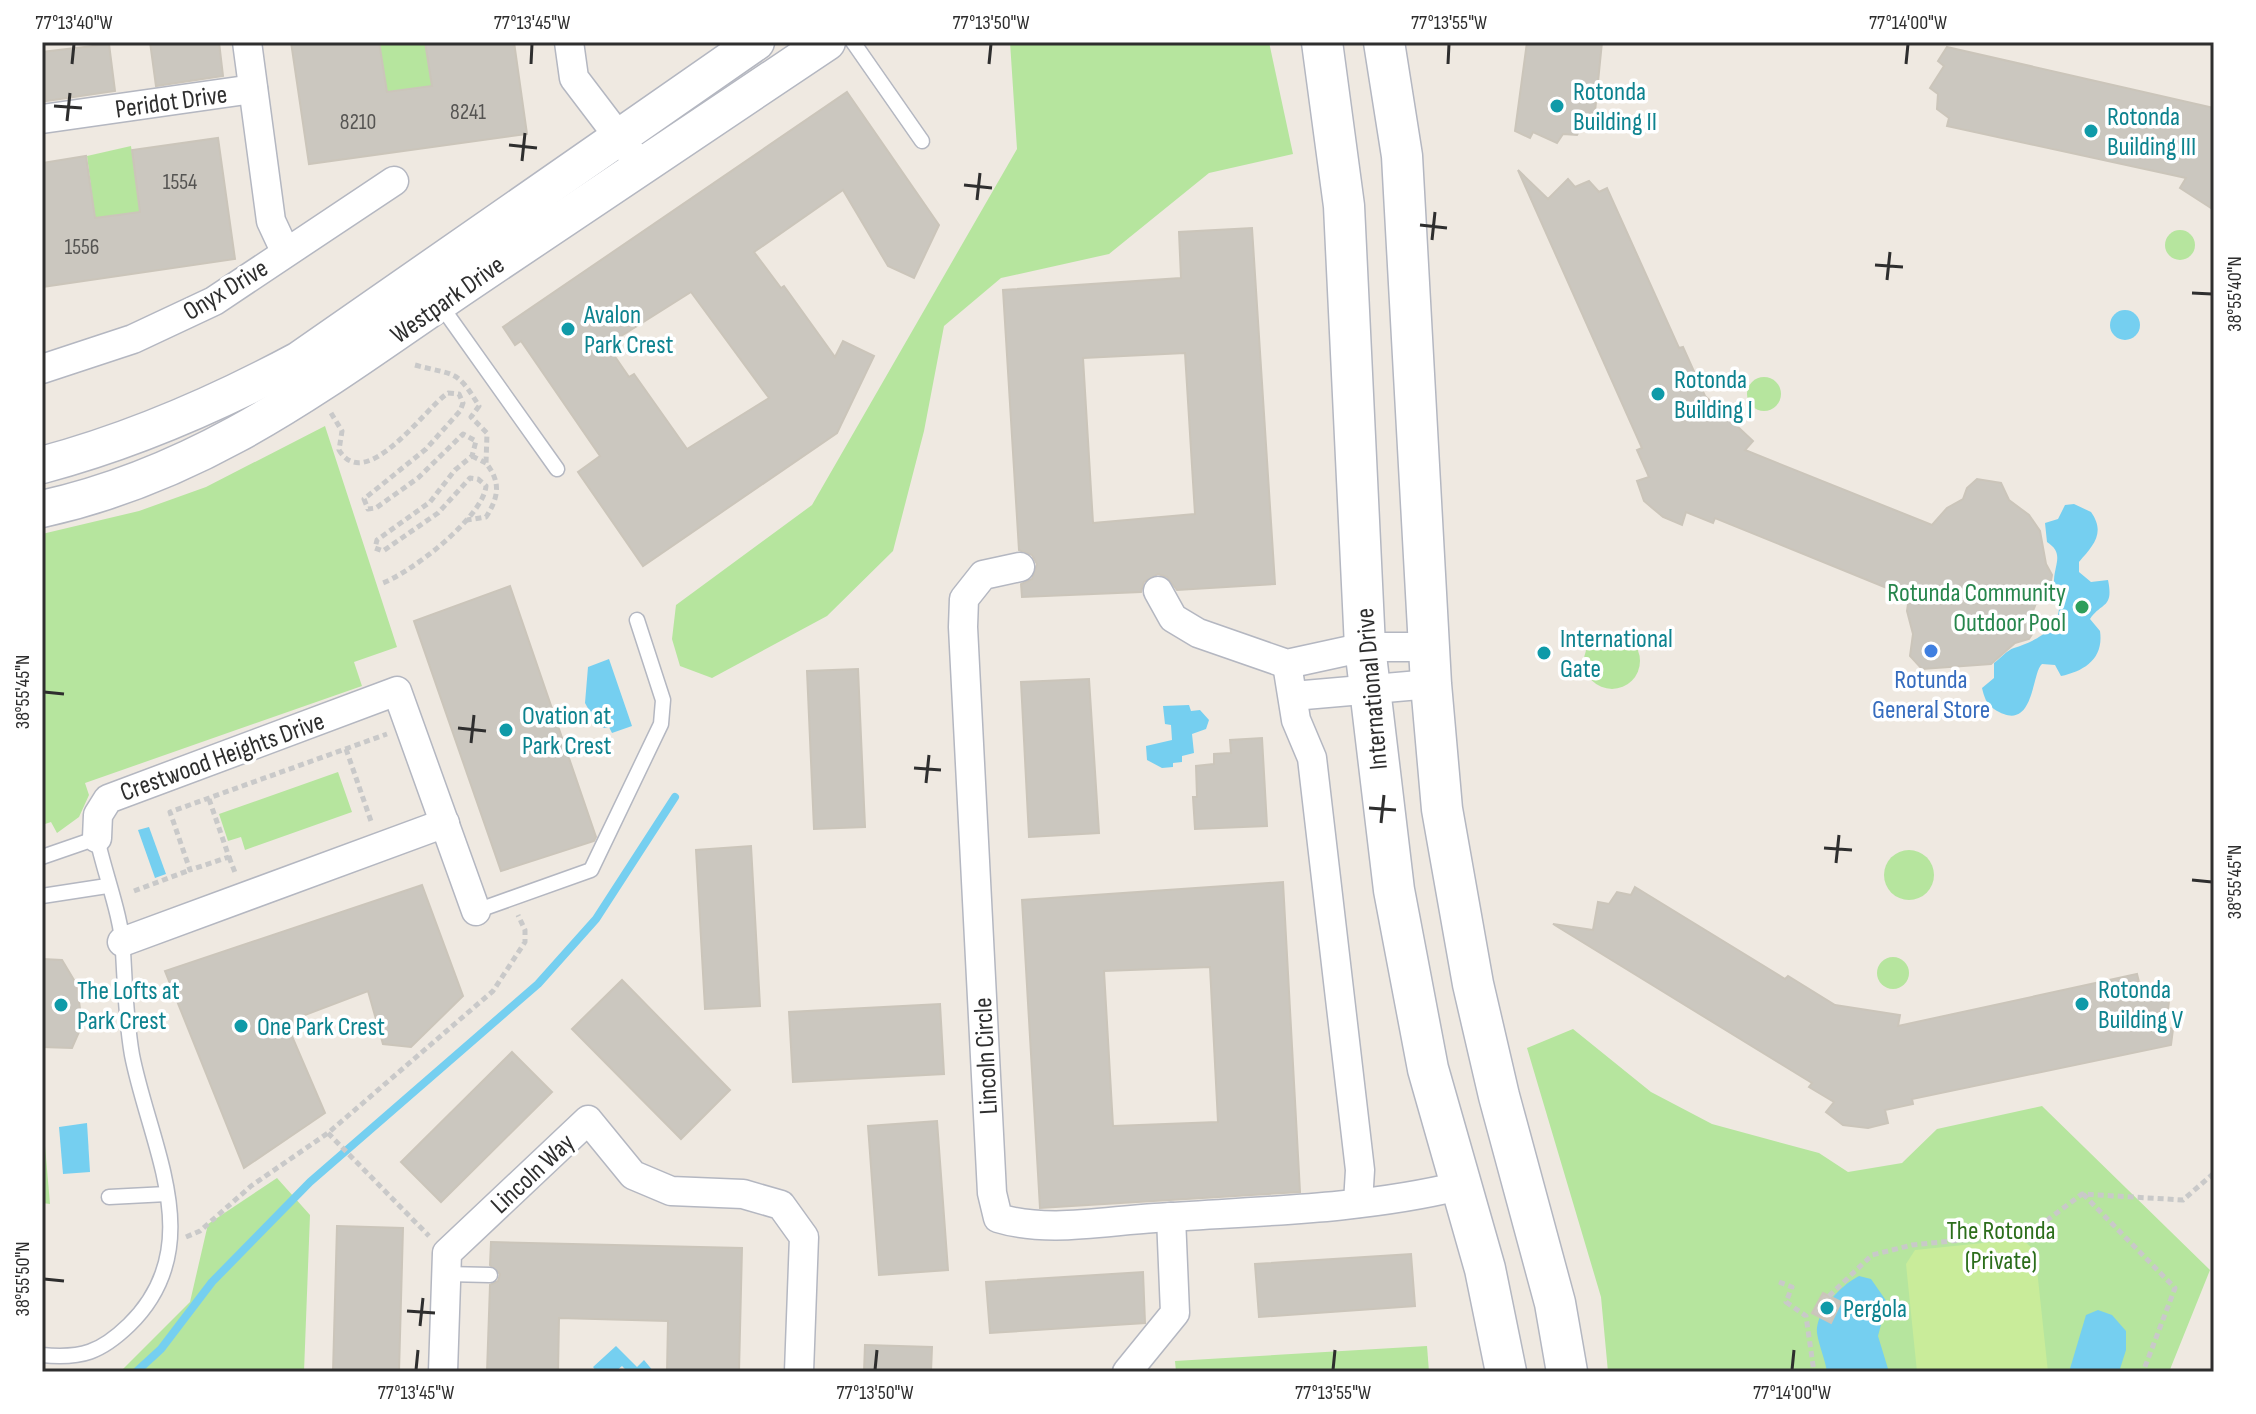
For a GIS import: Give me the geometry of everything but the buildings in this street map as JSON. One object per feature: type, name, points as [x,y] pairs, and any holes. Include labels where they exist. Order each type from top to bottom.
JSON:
[{"type":"main road","name":"International Drive","points":[[1322,42],[1344,206],[1365,647],[1403,953],[1428,1069],[1485,1269],[1506,1372]]},
{"type":"main road","points":[[1384,42],[1402,156],[1430,665],[1453,886],[1499,1096],[1555,1303],[1567,1372]]},
{"type":"street","name":"Peridot Drive","points":[[247,42],[271,221],[285,251]]},
{"type":"street","points":[[569,42],[574,78],[641,166]]},
{"type":"street","name":"Westpark Drive","points":[[42,465],[92,452],[216,403],[299,360],[756,42]]},
{"type":"street","name":"Westpark Drive","points":[[42,509],[123,486],[184,462],[313,392],[438,303],[827,42]]},
{"type":"street","name":"Peridot Drive","points":[[42,119],[253,89]]},
{"type":"street","name":"Onyx Drive","points":[[42,369],[133,339],[214,301],[394,181]]},
{"type":"street","name":"Lincoln Circle","points":[[1020,567],[983,575],[964,599],[963,627],[992,1193],[998,1218],[1025,1227],[1171,1217],[1358,1203],[1459,1186]]},
{"type":"street","points":[[1158,591],[1173,618],[1198,633],[1287,664],[1365,647],[1430,665]]},
{"type":"street","points":[[1287,664],[1296,720],[1312,758],[1360,1170],[1358,1203]]},
{"type":"street","points":[[1293,696],[1370,691],[1430,665]]},
{"type":"street","name":"Crestwood Heights Drive","points":[[97,838],[98,815],[108,799],[397,691],[476,911]]},
{"type":"street","points":[[122,942],[445,823]]},
{"type":"street","name":"Lincoln Way","points":[[446,1264],[588,1120],[633,1175],[671,1191],[743,1194],[781,1205],[804,1237],[799,1372]]},
{"type":"street","points":[[1127,1372],[1175,1313],[1171,1217]]},
{"type":"street","points":[[443,1372],[446,1264]]},
{"type":"lane","points":[[853,42],[922,141]]},
{"type":"lane","points":[[438,303],[557,469]]},
{"type":"lane","points":[[476,911],[591,870],[661,724],[663,700],[637,620]]},
{"type":"lane","points":[[42,857],[97,838]]},
{"type":"lane","name":"Crestwood Heights Drive","points":[[42,1355],[59,1357],[101,1350],[155,1297],[171,1253],[172,1215],[132,1054],[122,942],[97,838]]},
{"type":"lane","points":[[42,896],[107,886]]},
{"type":"lane","points":[[109,1197],[167,1194]]},
{"type":"lane","points":[[446,1264],[490,1275]]},
{"type":"path","points":[[415,365],[446,370],[462,379],[479,406],[471,417]]},
{"type":"path","points":[[331,413],[342,431],[339,450],[349,461],[360,463],[372,461],[406,434],[448,393],[459,394],[463,403],[460,411],[426,449],[364,499],[368,509],[376,508],[418,478],[463,434],[476,441],[472,456],[455,470],[430,502],[377,540],[375,548],[383,551],[409,537],[438,513],[470,478],[478,479],[486,486],[485,493],[467,520],[399,578],[380,584]]},
{"type":"path","points":[[460,411],[487,433],[486,463],[497,482],[494,504],[486,517],[467,520]]},
{"type":"path","points":[[472,456],[486,463]]},
{"type":"path","points":[[190,870],[170,812],[396,731]]},
{"type":"path","points":[[346,749],[380,846]]},
{"type":"path","points":[[209,799],[237,878]]},
{"type":"path","points":[[134,891],[229,857]]},
{"type":"path","points":[[185,1237],[194,1236],[251,1186],[331,1136],[493,991],[525,942],[525,930],[510,900]]},
{"type":"path","points":[[331,1136],[446,1264]]},
{"type":"path","points":[[1829,1296],[1872,1255],[1912,1245],[2030,1233],[2082,1194],[2183,1200],[2214,1173]]},
{"type":"path","points":[[2082,1194],[2175,1288],[2143,1372]]},
{"type":"path","points":[[1779,1282],[1792,1287],[1786,1302],[1806,1316],[1814,1372]]},
{"type":"green space","points":[[379,42],[425,42],[432,86],[387,93]]},
{"type":"green space","points":[[1010,42],[1269,42],[1293,154],[1209,173],[1109,254],[1001,278],[944,326],[924,431],[893,551],[827,616],[712,678],[680,666],[672,639],[676,605],[812,505],[1017,149]]},
{"type":"green space","points":[[131,146],[140,212],[95,218],[87,156]]},
{"type":"green space","points":[[2180,230],[2191,234],[2195,245],[2191,256],[2180,260],[2169,256],[2165,245],[2169,234]]},
{"type":"green space","points":[[1764,377],[1776,382],[1781,394],[1776,406],[1764,411],[1752,406],[1747,394],[1752,382]]},
{"type":"green space","points":[[325,426],[397,647],[354,662],[362,686],[85,783],[89,795],[79,817],[57,833],[51,822],[42,825],[42,534],[139,511],[206,487]]},
{"type":"green space","points":[[1612,633],[1632,641],[1640,661],[1632,681],[1612,689],[1592,681],[1584,661],[1592,641]]},
{"type":"green space","points":[[338,772],[352,812],[245,850],[241,837],[228,841],[219,814]]},
{"type":"green space","points":[[1909,850],[1926,858],[1934,875],[1926,892],[1909,900],[1892,892],[1884,875],[1892,858]]},
{"type":"green space","points":[[1893,957],[1904,962],[1909,973],[1904,984],[1893,989],[1882,984],[1877,973],[1882,962]]},
{"type":"green space","name":"The Rotonda (Private)","points":[[1573,1029],[1651,1092],[1712,1124],[1819,1153],[1848,1172],[1902,1163],[1937,1129],[2042,1106],[2210,1270],[2169,1372],[1608,1372],[1601,1297],[1527,1048]]},
{"type":"green space","points":[[42,1111],[50,1204],[42,1203]]},
{"type":"green space","points":[[277,1178],[310,1215],[304,1372],[120,1372],[190,1302],[208,1224]]},
{"type":"green space","points":[[2022,1239],[2035,1251],[2048,1372],[1917,1372],[1906,1264],[1915,1250]]},
{"type":"green space","points":[[1427,1346],[1429,1372],[1176,1372],[1175,1361]]},
{"type":"water","points":[[2125,310],[2136,314],[2140,325],[2136,336],[2125,340],[2114,336],[2110,325],[2114,314]]},
{"type":"water","name":"Rotunda Community Outdoor Pool","points":[[2074,504],[2091,512],[2097,526],[2096,539],[2079,562],[2079,572],[2091,582],[2108,580],[2108,601],[2090,619],[2100,631],[2099,649],[2085,667],[2061,676],[2055,665],[2042,664],[2024,709],[2017,715],[2007,715],[1989,705],[1982,688],[1994,678],[1994,663],[2011,649],[2044,634],[2055,621],[2059,604],[2054,583],[2057,554],[2047,542],[2045,523],[2058,519],[2065,505]]},
{"type":"water","points":[[609,659],[632,726],[612,733],[609,727],[604,728],[594,719],[585,703],[588,667]]},
{"type":"water","points":[[1189,705],[1191,711],[1200,710],[1209,720],[1206,729],[1192,734],[1194,753],[1182,756],[1182,762],[1173,763],[1173,767],[1162,768],[1147,760],[1146,746],[1172,740],[1171,725],[1165,724],[1163,706]]},
{"type":"water","points":[[149,827],[166,874],[155,878],[138,830]]},
{"type":"water","points":[[87,1123],[90,1172],[63,1174],[59,1127]]},
{"type":"water","points":[[1859,1276],[1871,1279],[1887,1302],[1878,1336],[1889,1372],[1827,1372],[1817,1333],[1820,1316],[1837,1292]]},
{"type":"water","points":[[2098,1310],[2112,1315],[2126,1331],[2126,1350],[2119,1372],[2069,1372],[2086,1315]]},
{"type":"water","points":[[616,1346],[637,1367],[644,1360],[654,1372],[628,1372],[622,1366],[615,1372],[597,1372],[593,1367]]},
{"type":"waterway","points":[[136,1372],[161,1349],[212,1282],[310,1182],[538,984],[596,919],[675,797]]},
{"type":"place","name":"Rotonda Building II","points":[[1557,106]]},
{"type":"place","name":"Rotonda Building III","points":[[2091,131]]},
{"type":"place","name":"Avalon Park Crest","points":[[568,329]]},
{"type":"place","name":"Rotonda Building I","points":[[1658,394]]},
{"type":"place","name":"Rotunda Community Outdoor Pool","points":[[2082,607]]},
{"type":"place","name":"Rotunda General Store","points":[[1931,651]]},
{"type":"place","name":"International Gate","points":[[1544,653]]},
{"type":"place","name":"Ovation at Park Crest","points":[[506,730]]},
{"type":"place","name":"Rotonda Building V","points":[[2082,1004]]},
{"type":"place","name":"The Lofts at Park Crest","points":[[61,1005]]},
{"type":"place","name":"One Park Crest","points":[[241,1026]]},
{"type":"place","name":"Pergola","points":[[1827,1308]]}]
